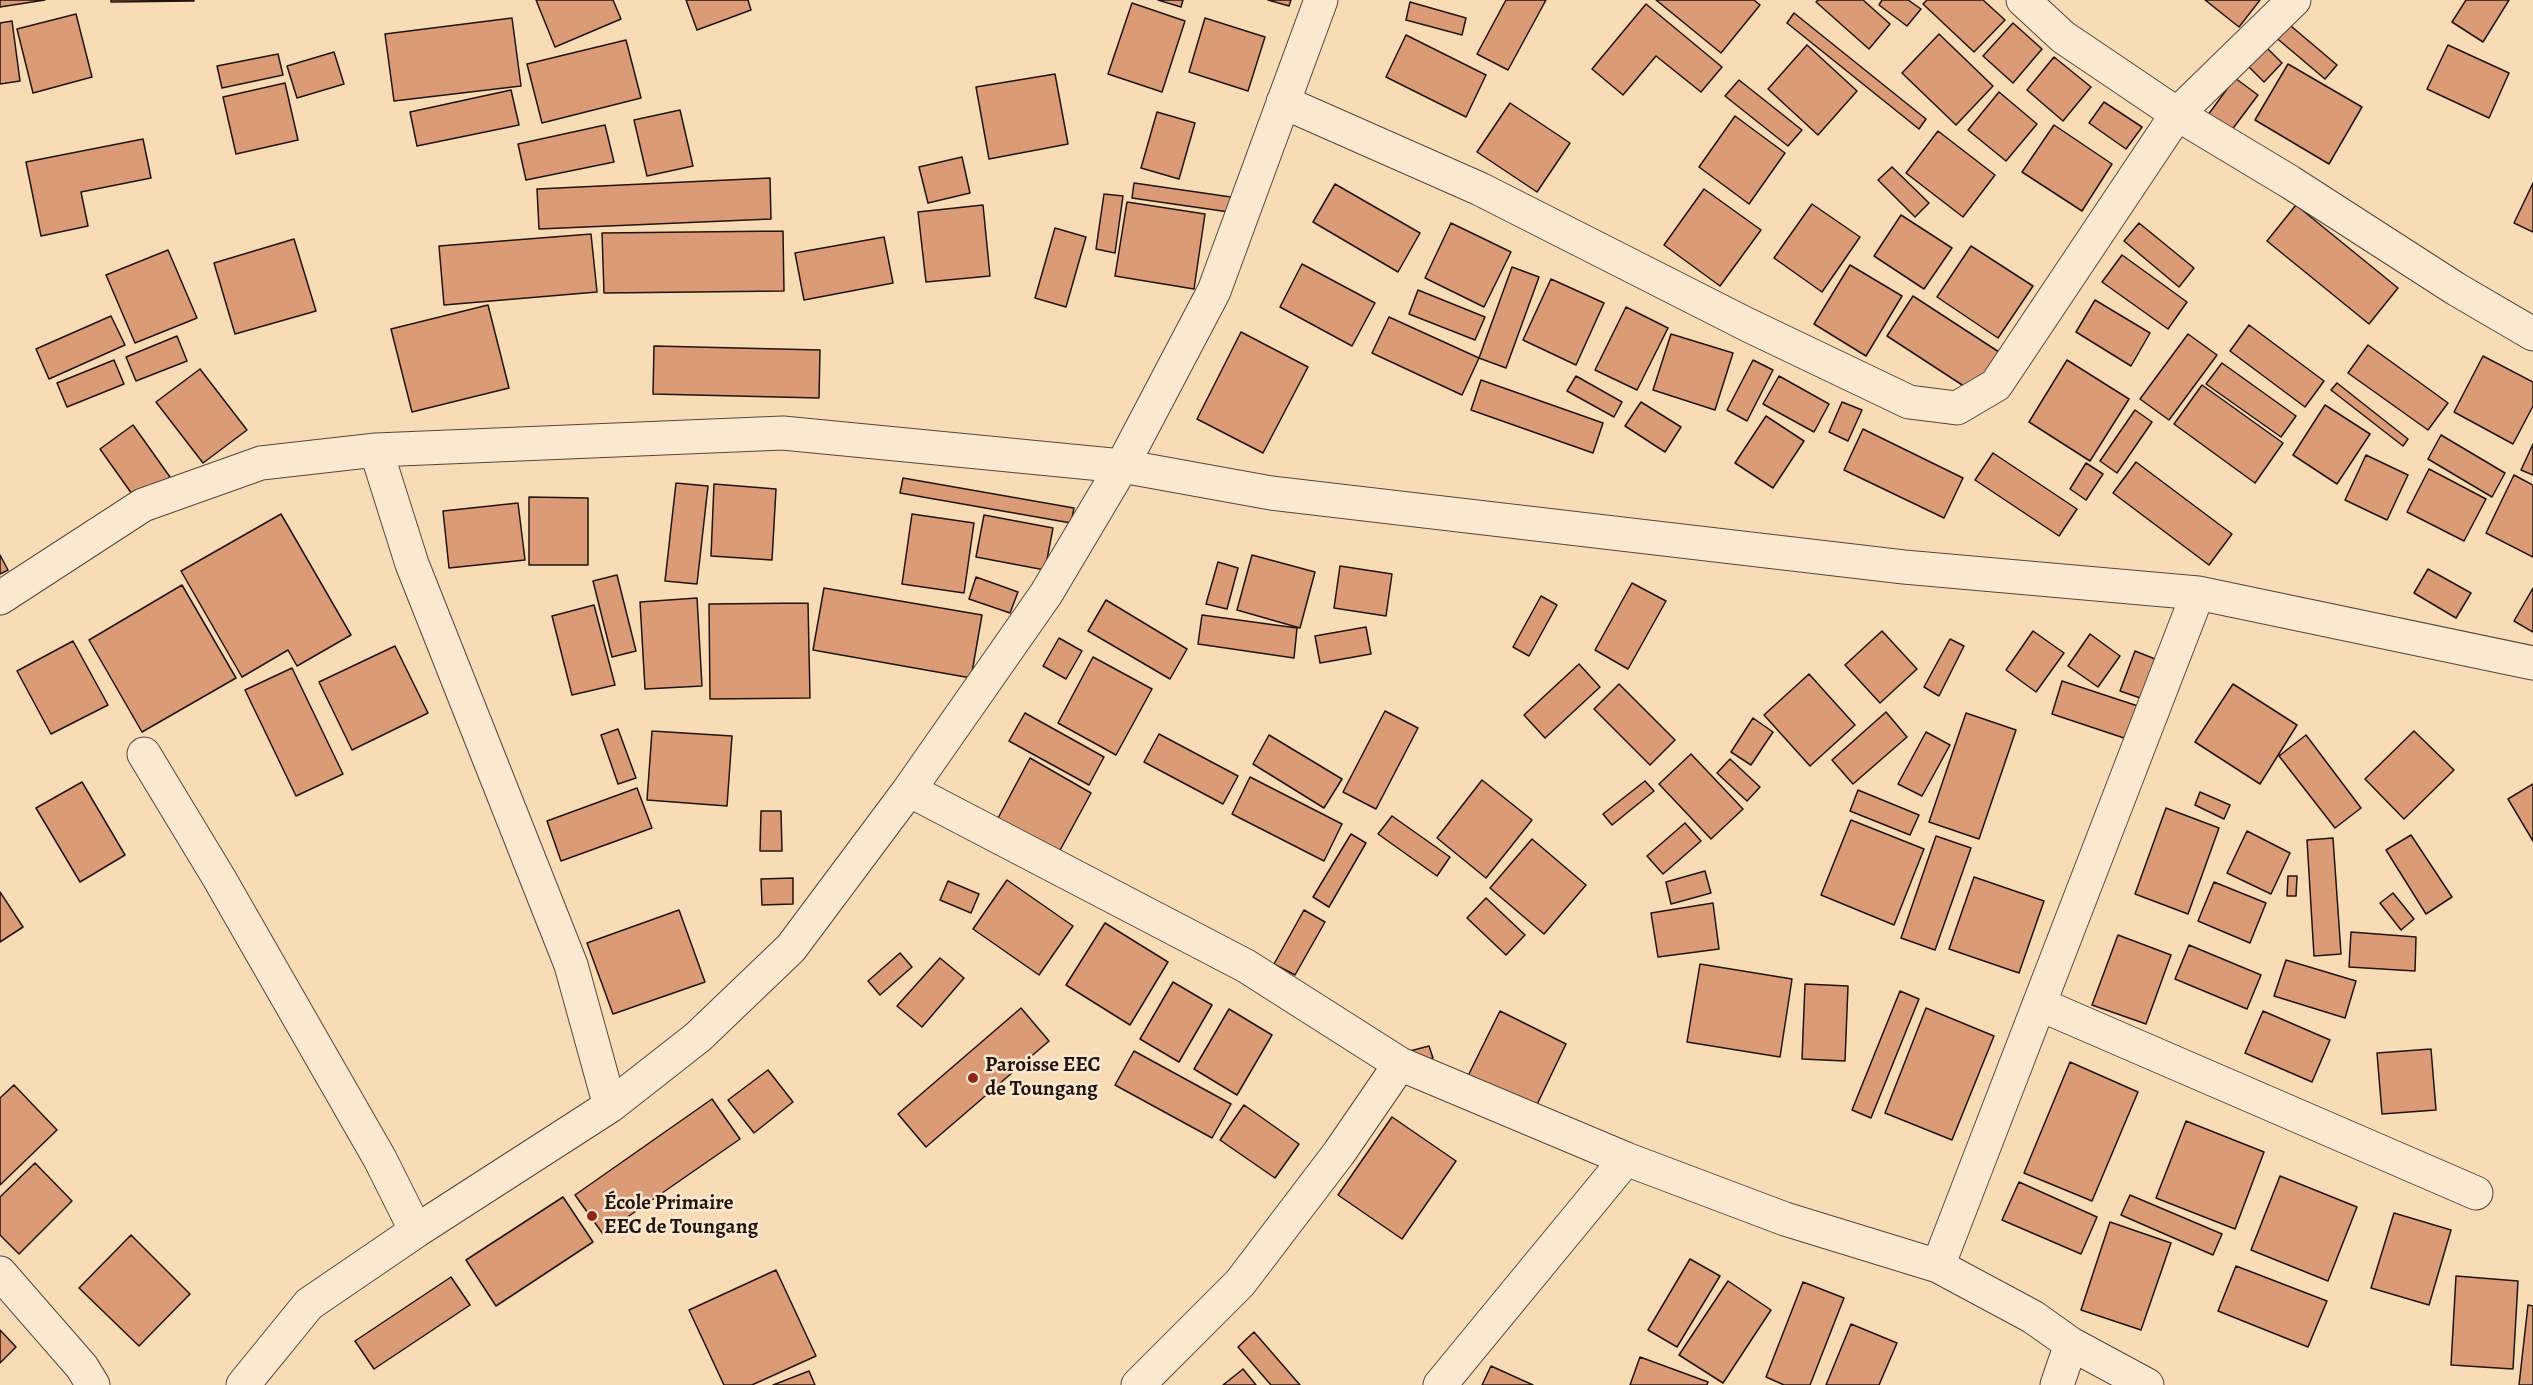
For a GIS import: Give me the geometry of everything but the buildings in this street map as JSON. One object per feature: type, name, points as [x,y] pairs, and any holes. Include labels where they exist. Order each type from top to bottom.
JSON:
[{"type":"street","points":[[243,1385],[309,1305],[416,1231],[610,1106],[698,1037],[791,948],[909,790],[1046,594],[1122,466],[1215,291],[1321,0]]},
{"type":"street","points":[[2023,0],[2063,37],[2177,114],[2290,182],[2456,289],[2533,334]]},
{"type":"street","points":[[1283,102],[1480,189],[1748,325],[1909,402],[1957,408],[1995,385],[2177,114],[2294,0]]},
{"type":"street","points":[[0,598],[143,505],[261,463],[376,450],[783,433],[1122,466],[1271,493],[1893,566],[2198,592],[2533,663]]},
{"type":"street","points":[[376,450],[412,564],[571,965],[610,1106]]},
{"type":"street","points":[[1938,1266],[2198,592]]},
{"type":"street","points":[[144,754],[219,878],[380,1159],[416,1231]]},
{"type":"street","points":[[909,790],[1246,966],[1400,1064],[1626,1159],[1785,1218],[1938,1266],[2034,1317],[2071,1344],[2147,1385]]},
{"type":"street","points":[[2039,1004],[2476,1193]]},
{"type":"street","points":[[1138,1385],[1240,1283],[1339,1153],[1400,1064]]},
{"type":"street","points":[[1440,1385],[1626,1159]]},
{"type":"street","points":[[0,1274],[82,1366],[93,1385]]},
{"type":"street","points":[[2057,1385],[2071,1344]]},
{"type":"place","name":"Paroisse EEC de Toungang","points":[[973,1078]]},
{"type":"place","name":"École Primaire EEC de Toungang","points":[[592,1216]]}]
